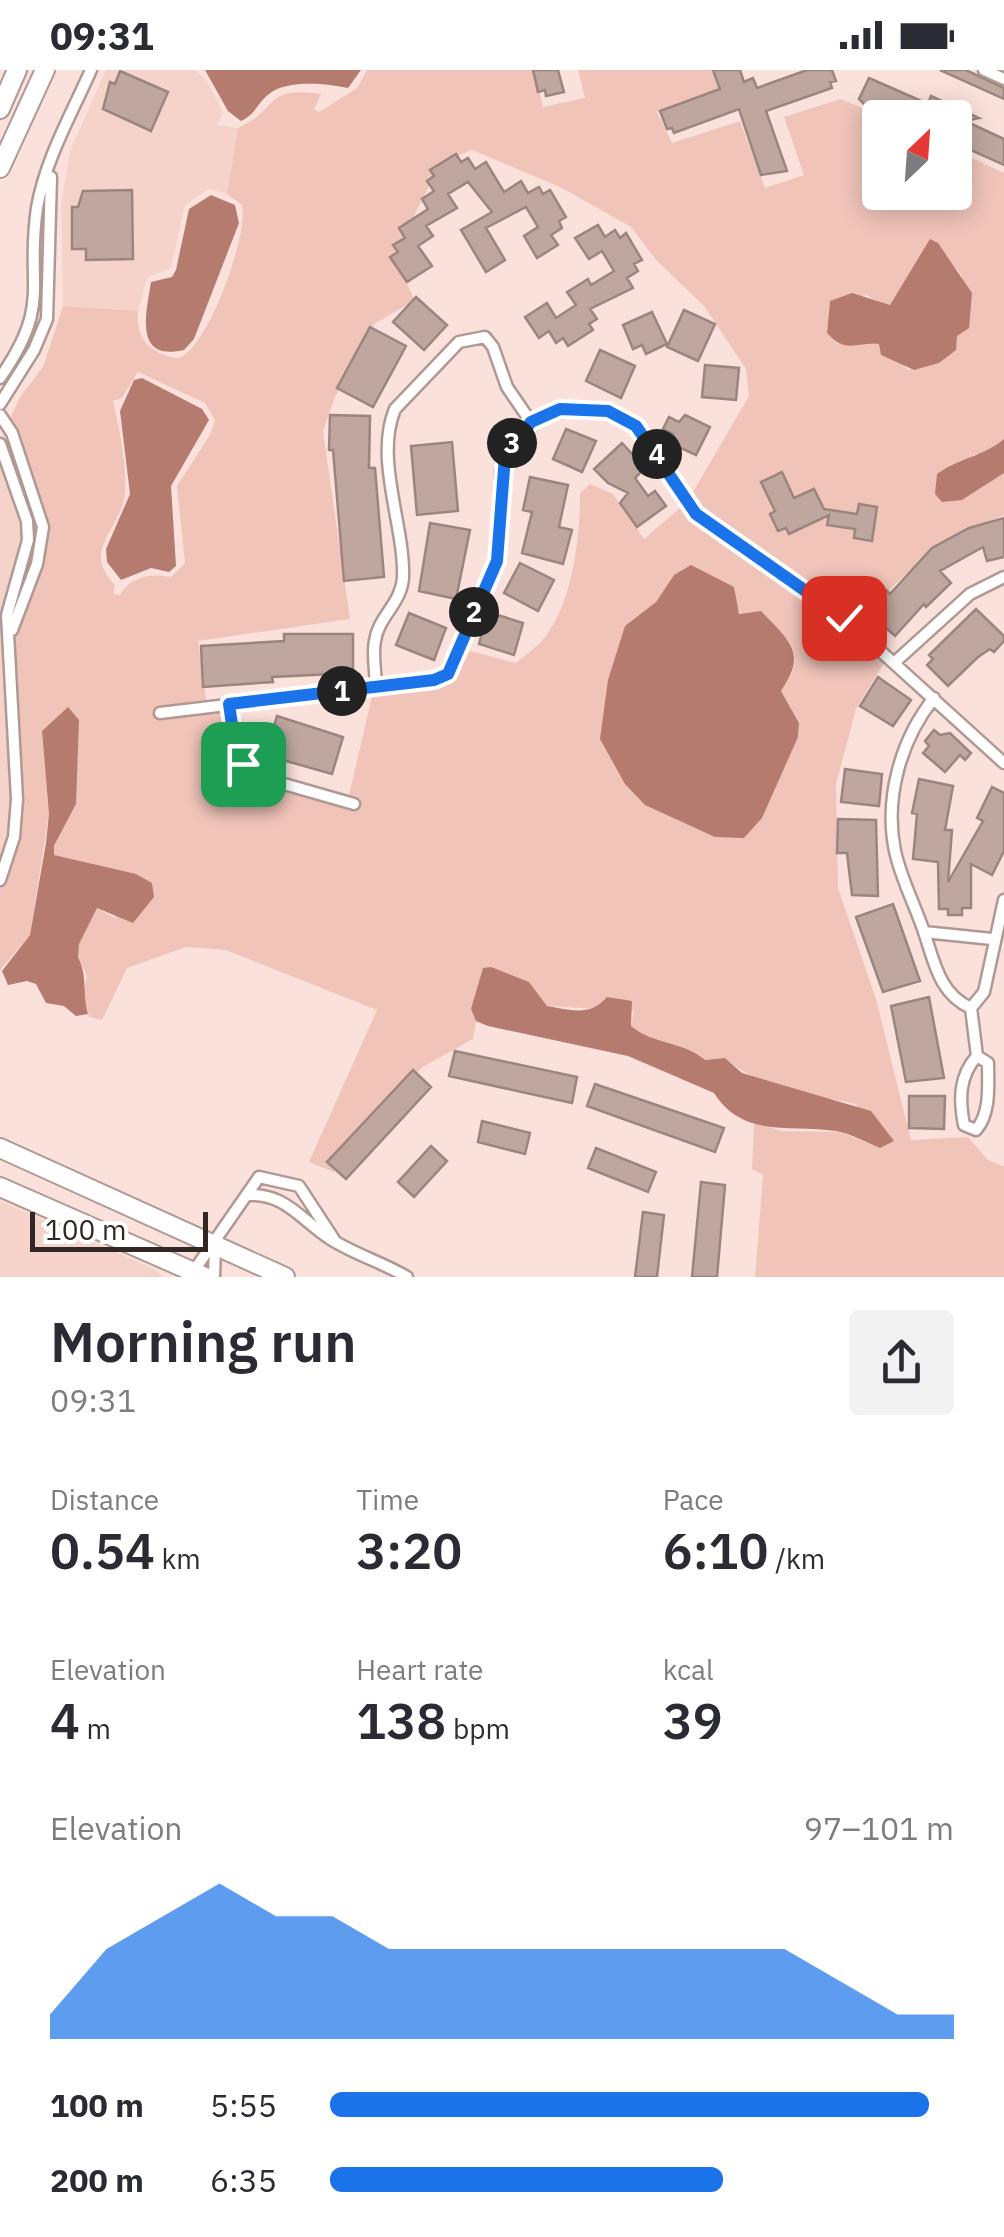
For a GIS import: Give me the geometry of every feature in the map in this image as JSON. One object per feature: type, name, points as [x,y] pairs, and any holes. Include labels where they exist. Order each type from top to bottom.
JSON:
[{"type":"main road","points":[[0,108],[18,70]]},
{"type":"main road","points":[[0,168],[45,70]]},
{"type":"main road","points":[[0,1148],[285,1277]]},
{"type":"main road","points":[[0,1187],[196,1275]]},
{"type":"street","points":[[0,378],[32,324],[38,205],[53,158],[91,70]]},
{"type":"street","points":[[984,70],[1004,79]]},
{"type":"street","points":[[0,404],[41,335],[50,297],[53,158]]},
{"type":"street","points":[[36,272],[50,273]]},
{"type":"street","points":[[376,688],[374,640],[397,602],[403,576],[391,465],[389,422],[395,409],[459,342],[484,337],[493,347],[507,388],[531,422]]},
{"type":"street","points":[[160,714],[376,688],[448,674],[497,561],[505,456],[531,422],[545,414],[576,407],[608,411],[625,418],[650,442],[696,514],[806,588],[894,662],[1004,764]]},
{"type":"street","points":[[0,415],[12,433],[43,527],[37,564],[10,636]]},
{"type":"street","points":[[0,444],[27,520],[28,540],[7,615],[17,814],[12,850],[0,880]]},
{"type":"street","points":[[894,662],[970,594],[1004,578]]},
{"type":"street","points":[[934,698],[913,726],[902,750],[893,823],[899,864],[941,980],[959,1002],[971,1008]]},
{"type":"street","points":[[229,704],[236,752],[256,776],[354,804]]},
{"type":"street","points":[[977,1056],[988,1063],[988,1082],[985,1120],[976,1130],[964,1124],[961,1095],[966,1068],[977,1056],[971,1008],[984,992],[992,939],[1004,900]]},
{"type":"street","points":[[924,932],[992,939]]},
{"type":"street","points":[[196,1275],[259,1177],[299,1186],[335,1241]]},
{"type":"street","points":[[246,1195],[262,1194],[291,1205],[335,1241],[407,1277]]},
{"type":"street","points":[[214,1277],[215,1245]]},
{"type":"shaded area","points":[[106,70],[195,70],[206,79],[223,112],[217,125],[238,128],[227,194],[209,189],[185,205],[171,268],[147,278],[138,311],[63,306],[61,205],[70,151]]},
{"type":"shaded area","points":[[205,70],[361,70],[348,88],[308,84],[277,89],[241,121],[228,111]]},
{"type":"shaded area","points":[[367,70],[534,70],[543,107],[585,98],[578,70],[715,70],[722,89],[657,112],[672,143],[740,121],[765,188],[804,175],[784,117],[841,99],[862,108],[862,210],[972,210],[972,158],[1004,173],[1004,439],[990,451],[973,455],[962,500],[1004,473],[1004,515],[962,534],[925,559],[859,620],[890,653],[856,709],[836,784],[838,888],[876,999],[911,1140],[968,1137],[988,1160],[1004,1167],[1004,1277],[755,1277],[763,1175],[752,1169],[754,1122],[781,1131],[840,1132],[880,1148],[856,1104],[770,1083],[725,1058],[705,1060],[687,1049],[649,1037],[631,1026],[634,1011],[547,1006],[529,982],[471,1009],[476,1021],[473,1039],[421,1068],[334,1172],[309,1162],[377,1010],[226,950],[186,947],[127,968],[102,1020],[89,1017],[83,996],[87,976],[78,957],[78,944],[97,908],[116,919],[92,864],[54,855],[54,847],[76,804],[42,731],[49,814],[30,935],[0,970],[0,879],[19,838],[12,630],[42,551],[38,504],[7,425],[20,397],[43,367],[63,306],[138,311],[139,330],[153,349],[179,358],[190,350],[214,313],[239,240],[242,205],[227,194],[238,128],[289,93],[321,94],[314,109],[319,112],[357,88]],"holes":[[[472,150],[560,187],[631,227],[657,261],[704,306],[746,369],[749,396],[687,502],[644,539],[613,494],[590,484],[580,493],[576,548],[562,605],[542,641],[516,663],[470,651],[448,683],[372,696],[346,808],[253,780],[233,711],[208,713],[198,641],[350,619],[323,431],[335,397],[374,324],[415,300],[393,258],[441,162]],[[930,240],[962,275],[957,335],[939,363],[908,370],[880,344],[837,344],[827,333],[830,301],[867,295],[885,308],[890,305]],[[138,372],[205,403],[215,420],[211,433],[177,486],[185,563],[171,577],[156,575],[136,580],[120,595],[113,594],[115,585],[101,561],[125,493],[124,457],[113,401],[122,398]],[[674,575],[788,640],[794,666],[781,691],[799,723],[798,737],[625,627],[656,602]]]},
{"type":"shaded area","points":[[211,195],[235,205],[239,223],[194,339],[184,350],[167,352],[156,348],[146,331],[151,282],[172,277],[189,209]]},
{"type":"shaded area","points":[[930,239],[938,243],[972,293],[969,328],[957,336],[956,350],[939,363],[914,370],[881,355],[879,344],[845,345],[827,333],[830,301],[852,293],[890,305]]},
{"type":"shaded area","points":[[142,378],[202,409],[209,420],[171,486],[176,566],[169,572],[151,568],[121,580],[107,562],[106,549],[130,494],[120,411],[134,380]]},
{"type":"shaded area","points":[[7,425],[38,504],[42,551],[16,699],[19,838],[0,879],[0,441]]},
{"type":"shaded area","points":[[1004,439],[1004,473],[962,500],[942,502],[935,494],[937,474]]},
{"type":"shaded area","points":[[691,565],[734,587],[739,614],[761,611],[787,639],[794,656],[781,691],[799,723],[798,737],[762,818],[744,838],[715,837],[645,805],[625,784],[600,739],[608,680],[625,626],[656,602],[674,575]]},
{"type":"shaded area","points":[[68,707],[79,720],[76,804],[54,846],[54,855],[136,874],[152,883],[154,897],[133,923],[97,908],[79,944],[88,1014],[76,1016],[64,1006],[46,1003],[36,984],[27,981],[8,985],[2,971],[30,935],[46,843],[49,814],[42,731]]},
{"type":"shaded area","points":[[491,967],[529,982],[547,1006],[580,1011],[607,997],[632,1001],[631,1026],[649,1037],[687,1049],[705,1060],[725,1058],[742,1073],[871,1111],[894,1141],[880,1148],[836,1131],[754,1123],[726,1108],[714,1093],[628,1056],[476,1021],[471,1009],[483,968]]},
{"type":"shaded area","points":[[0,1201],[157,1270],[162,1277],[0,1277]]},
{"type":"building","points":[[533,70],[558,70],[564,92],[546,96],[545,90],[538,92]]},
{"type":"building","points":[[713,70],[740,70],[744,82],[753,78],[757,88],[807,70],[832,70],[836,81],[830,82],[832,88],[766,111],[787,171],[761,175],[739,109],[674,133],[672,128],[667,129],[660,111],[720,89]]},
{"type":"building","points":[[940,70],[966,70],[1004,88],[1004,99]]},
{"type":"building","points":[[120,71],[168,92],[151,131],[103,109],[110,82],[115,84]]},
{"type":"building","points":[[869,78],[919,100],[862,102],[859,99]]},
{"type":"building","points":[[972,124],[1004,139],[1004,165],[972,151]]},
{"type":"building","points":[[456,154],[461,162],[468,158],[475,169],[486,162],[504,192],[521,181],[528,193],[539,187],[543,194],[550,190],[566,217],[559,221],[562,228],[551,235],[558,245],[537,258],[524,236],[538,227],[526,207],[486,228],[505,260],[486,272],[461,230],[492,212],[468,182],[448,194],[457,208],[426,226],[433,236],[418,246],[432,266],[407,282],[390,257],[398,252],[393,245],[405,238],[399,228],[428,209],[422,199],[434,191],[427,181],[434,176],[430,170]]},
{"type":"building","points":[[132,190],[133,259],[86,260],[86,249],[72,249],[72,207],[78,207],[83,191]]},
{"type":"building","points":[[598,225],[605,237],[615,230],[620,238],[626,233],[642,260],[634,264],[638,271],[627,278],[633,288],[590,309],[597,319],[589,324],[593,330],[568,346],[563,338],[556,343],[549,331],[539,338],[525,317],[547,303],[556,318],[576,305],[567,292],[588,279],[591,285],[614,271],[602,251],[589,259],[575,238]]},
{"type":"building","points":[[416,297],[447,325],[424,350],[393,322]]},
{"type":"building","points":[[684,310],[715,324],[698,361],[667,347]]},
{"type":"building","points":[[652,312],[667,344],[646,354],[642,345],[633,349],[623,325]]},
{"type":"building","points":[[370,327],[406,346],[373,407],[337,388]]},
{"type":"building","points":[[600,350],[635,366],[621,398],[586,381]]},
{"type":"building","points":[[705,365],[739,368],[736,400],[702,397]]},
{"type":"building","points":[[330,415],[370,416],[369,468],[375,468],[384,577],[344,581],[333,450],[329,450]]},
{"type":"building","points":[[685,415],[710,427],[696,455],[672,444],[673,434],[663,429],[669,417],[679,422]]},
{"type":"building","points":[[566,429],[596,441],[582,472],[553,459]]},
{"type":"building","points":[[452,442],[458,511],[417,515],[411,446]]},
{"type":"building","points":[[622,443],[645,468],[635,478],[648,496],[655,491],[666,506],[637,527],[620,503],[628,493],[608,483],[594,469]]},
{"type":"building","points":[[782,472],[794,498],[814,489],[824,509],[857,514],[859,504],[877,507],[872,541],[854,538],[855,529],[827,525],[829,515],[789,534],[786,528],[778,531],[770,514],[775,511],[761,482]]},
{"type":"building","points":[[530,477],[568,485],[559,527],[572,530],[563,564],[522,553],[532,512],[523,510]]},
{"type":"building","points":[[1004,518],[1004,557],[987,561],[983,547],[940,571],[951,583],[926,607],[924,604],[895,636],[867,611],[886,590],[890,594],[932,548],[969,528]]},
{"type":"building","points":[[430,523],[470,530],[456,599],[419,591]]},
{"type":"building","points":[[520,563],[554,580],[538,611],[504,593]]},
{"type":"building","points":[[976,609],[1004,636],[1004,641],[994,652],[990,649],[978,657],[948,686],[927,665],[933,659],[929,655]]},
{"type":"building","points":[[488,612],[523,623],[514,655],[479,644]]},
{"type":"building","points":[[409,613],[446,628],[434,660],[396,645]]},
{"type":"building","points":[[284,634],[353,634],[353,673],[272,677],[273,682],[203,687],[201,646],[284,641]]},
{"type":"building","points":[[878,677],[911,700],[893,726],[860,706]]},
{"type":"building","points":[[277,716],[343,737],[332,774],[265,755]]},
{"type":"building","points":[[934,730],[940,735],[950,733],[971,753],[965,760],[960,755],[945,772],[923,753],[929,746],[925,741]]},
{"type":"building","points":[[845,769],[882,774],[879,806],[841,802]]},
{"type":"building","points":[[919,779],[953,786],[945,830],[952,830],[948,882],[983,821],[977,818],[992,787],[1004,793],[1004,851],[992,875],[971,864],[971,908],[962,908],[962,915],[948,915],[948,909],[939,909],[938,862],[913,859],[917,814],[912,813]]},
{"type":"building","points":[[838,819],[876,820],[878,896],[852,895],[847,853],[837,853]]},
{"type":"building","points":[[893,904],[920,981],[883,992],[856,917]]},
{"type":"building","points":[[929,997],[944,1078],[906,1082],[891,1006]]},
{"type":"building","points":[[455,1051],[577,1077],[572,1103],[449,1076]]},
{"type":"building","points":[[413,1070],[431,1087],[346,1179],[327,1162]]},
{"type":"building","points":[[595,1084],[724,1128],[715,1152],[587,1106]]},
{"type":"building","points":[[909,1096],[945,1096],[944,1129],[909,1128]]},
{"type":"building","points":[[482,1121],[530,1133],[525,1154],[478,1142]]},
{"type":"building","points":[[431,1146],[447,1161],[414,1197],[398,1182]]},
{"type":"building","points":[[596,1148],[656,1172],[648,1192],[588,1168]]},
{"type":"building","points":[[701,1182],[725,1185],[717,1277],[692,1277]]},
{"type":"building","points":[[643,1212],[664,1215],[657,1277],[635,1277]]},
{"type":"route","points":[[243,764],[236,752],[229,704],[434,680],[448,674],[497,561],[501,530],[499,484],[505,456],[531,422],[560,409],[608,411],[636,426],[696,514],[844,618]]}]
